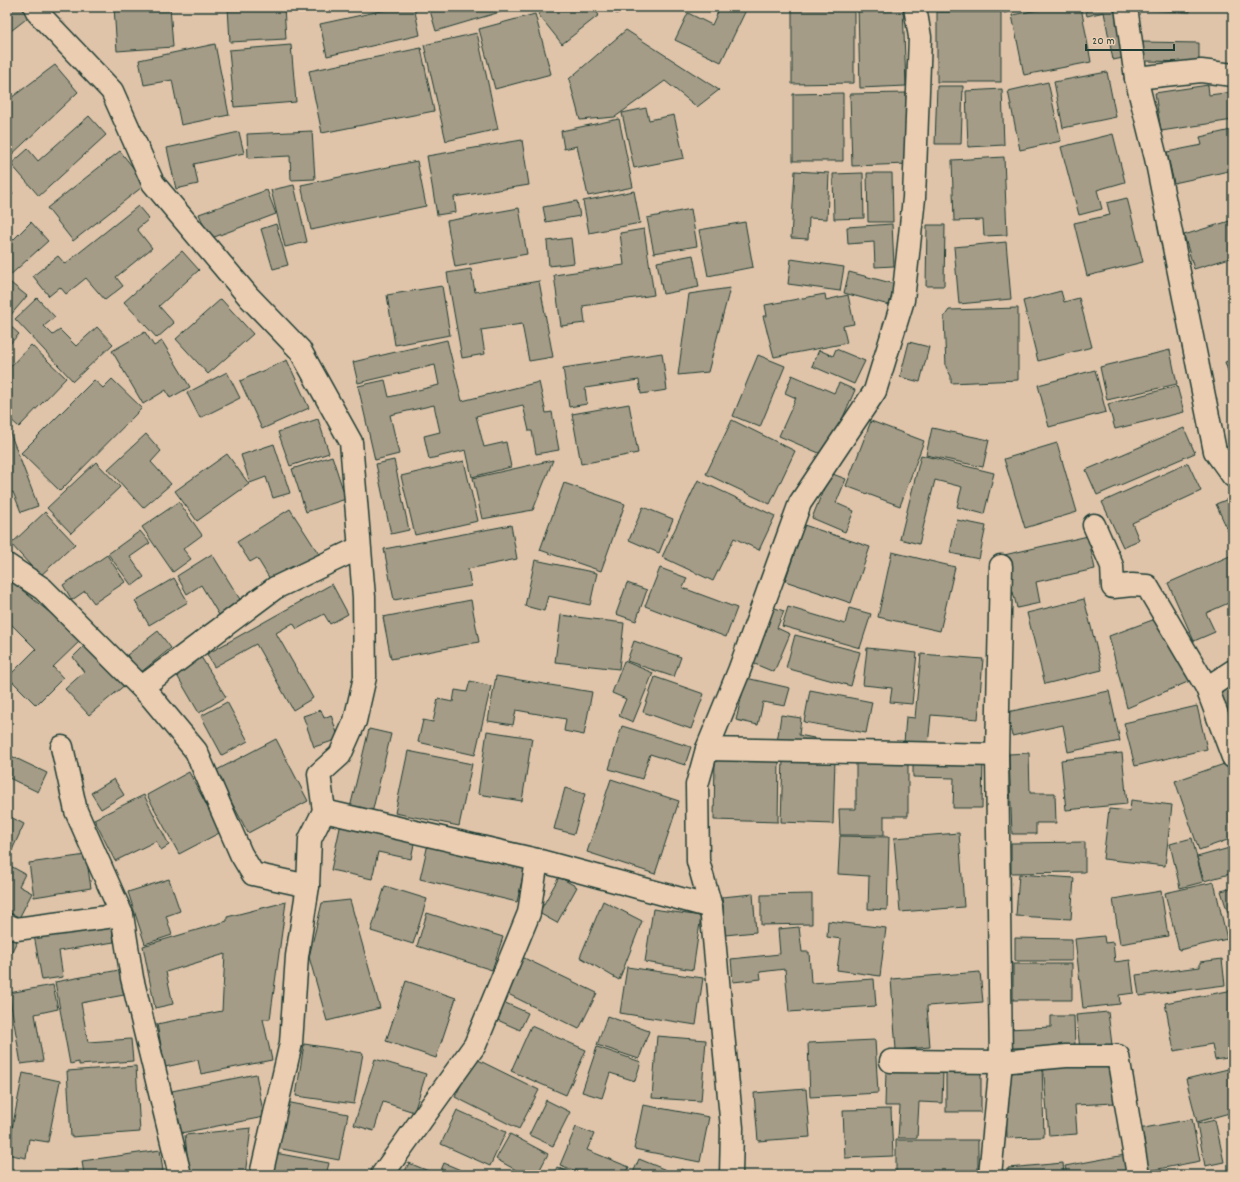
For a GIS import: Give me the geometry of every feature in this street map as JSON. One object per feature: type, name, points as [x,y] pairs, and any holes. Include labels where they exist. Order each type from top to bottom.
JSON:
[{"type":"street","points":[[35,7],[38,13],[112,91],[153,183],[249,297],[300,350],[351,442],[364,597],[365,677],[355,721],[340,755],[319,774],[324,811],[310,840],[308,886],[297,956],[291,1043],[261,1175]]},
{"type":"street","points":[[731,1175],[732,1128],[711,907],[698,861],[697,785],[707,749],[739,671],[800,503],[875,391],[902,300],[914,198],[920,37],[915,7]]},
{"type":"street","points":[[1126,7],[1136,78],[1156,158],[1215,451],[1233,476]]},
{"type":"street","points":[[1136,78],[1202,71],[1233,75]]},
{"type":"street","points":[[1094,524],[1112,566],[1113,587],[1132,585],[1147,586],[1207,688],[1233,757]]},
{"type":"street","points":[[142,687],[275,588],[359,548]]},
{"type":"street","points":[[7,566],[43,589],[142,687],[196,751],[241,854],[253,874],[308,886]]},
{"type":"street","points":[[990,1175],[1001,1062],[997,755],[1001,566]]},
{"type":"street","points":[[1207,688],[1233,671]]},
{"type":"street","points":[[62,747],[76,811],[122,915],[132,978],[180,1175]]},
{"type":"street","points":[[707,749],[997,755]]},
{"type":"street","points":[[324,811],[537,860],[711,907]]},
{"type":"street","points":[[382,1175],[475,1045],[529,913],[537,860]]},
{"type":"street","points":[[7,925],[16,929],[122,915]]},
{"type":"street","points":[[892,1061],[1001,1062],[1066,1056],[1118,1056],[1138,1175]]},
{"type":"building","points":[[7,7],[23,7],[30,16],[7,34]]},
{"type":"building","points":[[114,7],[170,7],[173,47],[117,51]]},
{"type":"building","points":[[228,7],[284,7],[286,39],[230,42]]},
{"type":"building","points":[[399,7],[414,7],[420,35],[327,56],[320,24]]},
{"type":"building","points":[[429,7],[517,7],[436,31]]},
{"type":"building","points":[[546,7],[592,7],[599,15],[562,44],[538,14]]},
{"type":"building","points":[[608,7],[623,7],[617,14]]},
{"type":"building","points":[[720,7],[739,7],[746,10],[721,62],[675,40],[688,13],[712,25]]},
{"type":"building","points":[[792,7],[854,7],[854,83],[792,84]]},
{"type":"building","points":[[858,7],[903,7],[906,86],[860,88]]},
{"type":"building","points":[[1003,7],[1037,7],[1004,13]]},
{"type":"building","points":[[1053,7],[1081,7],[1091,62],[1024,75],[1012,15]]},
{"type":"building","points":[[1085,7],[1119,7],[1128,57],[1113,60],[1104,12],[1087,16]]},
{"type":"building","points":[[1145,7],[1190,7],[1190,12],[1145,10]]},
{"type":"building","points":[[937,12],[1001,12],[1001,82],[937,82]]},
{"type":"building","points":[[535,14],[551,74],[495,89],[479,29]]},
{"type":"building","points":[[626,30],[719,90],[697,107],[665,81],[615,117],[580,120],[569,79]]},
{"type":"building","points":[[477,33],[498,129],[446,141],[424,45]]},
{"type":"building","points":[[1143,42],[1199,43],[1199,62],[1143,61]]},
{"type":"building","points":[[215,44],[229,115],[181,125],[172,80],[144,85],[139,60]]},
{"type":"building","points":[[291,45],[296,102],[234,107],[229,50]]},
{"type":"building","points":[[421,48],[434,111],[322,133],[309,71]]},
{"type":"building","points":[[55,65],[78,92],[7,159],[7,101]]},
{"type":"building","points":[[1107,72],[1116,117],[1063,128],[1054,82]]},
{"type":"building","points":[[1048,82],[1061,141],[1020,150],[1008,91]]},
{"type":"building","points":[[1208,85],[1209,95],[1233,92],[1233,120],[1161,131],[1155,93]]},
{"type":"building","points":[[937,86],[963,86],[961,144],[935,144]]},
{"type":"building","points":[[1002,89],[1004,145],[968,147],[966,91]]},
{"type":"building","points":[[843,93],[843,161],[793,161],[793,94]]},
{"type":"building","points":[[906,93],[908,164],[852,166],[850,94]]},
{"type":"building","points":[[646,108],[649,120],[674,115],[684,158],[634,168],[622,113]]},
{"type":"building","points":[[89,116],[106,135],[39,196],[11,164],[28,149],[38,161]]},
{"type":"building","points":[[619,119],[633,187],[588,196],[577,146],[564,149],[561,131]]},
{"type":"building","points":[[1231,130],[1233,138],[1233,170],[1174,183],[1167,152],[1202,145],[1200,137]]},
{"type":"building","points":[[312,131],[315,179],[291,180],[290,156],[248,158],[247,134]]},
{"type":"building","points":[[239,132],[244,153],[194,164],[198,184],[176,189],[167,148]]},
{"type":"building","points":[[1113,134],[1125,182],[1097,190],[1102,209],[1079,215],[1061,147]]},
{"type":"building","points":[[522,140],[529,185],[454,197],[456,212],[437,215],[427,156]]},
{"type":"building","points":[[120,151],[146,184],[73,241],[47,208]]},
{"type":"building","points":[[1004,157],[1007,235],[984,236],[983,220],[954,221],[952,160]]},
{"type":"building","points":[[417,161],[426,206],[311,230],[301,185]]},
{"type":"building","points":[[795,171],[829,173],[827,219],[809,218],[808,239],[791,238]]},
{"type":"building","points":[[863,173],[864,218],[834,219],[833,174]]},
{"type":"building","points":[[867,173],[892,173],[893,222],[868,222]]},
{"type":"building","points":[[294,185],[307,242],[285,247],[271,190]]},
{"type":"building","points":[[7,187],[13,194],[7,200]]},
{"type":"building","points":[[267,190],[276,214],[209,239],[199,214]]},
{"type":"building","points":[[634,191],[640,223],[589,233],[583,201]]},
{"type":"building","points":[[1127,198],[1143,262],[1087,276],[1074,223],[1110,215],[1107,203]]},
{"type":"building","points":[[577,201],[580,216],[546,222],[543,207]]},
{"type":"building","points":[[138,206],[149,219],[137,229],[152,248],[116,277],[123,286],[105,300],[86,278],[66,294],[60,287],[49,296],[33,276],[58,256],[65,264]]},
{"type":"building","points":[[519,208],[527,254],[455,267],[447,221]]},
{"type":"building","points":[[691,209],[697,246],[654,253],[647,218]]},
{"type":"building","points":[[1233,220],[1233,257],[1194,269],[1184,235]]},
{"type":"building","points":[[31,222],[48,241],[7,278],[7,246]]},
{"type":"building","points":[[745,222],[753,267],[708,276],[699,230]]},
{"type":"building","points":[[276,224],[288,265],[273,269],[261,229]]},
{"type":"building","points":[[892,224],[894,266],[875,267],[874,242],[848,244],[847,227]]},
{"type":"building","points":[[927,225],[945,225],[944,286],[926,286]]},
{"type":"building","points":[[644,229],[654,295],[583,306],[585,323],[561,326],[554,275],[624,265],[620,233]]},
{"type":"building","points":[[571,238],[574,263],[549,266],[547,241]]},
{"type":"building","points":[[1006,242],[1011,299],[959,304],[954,247]]},
{"type":"building","points":[[182,251],[199,270],[159,306],[174,323],[157,338],[124,302]]},
{"type":"building","points":[[693,255],[699,287],[663,294],[657,262]]},
{"type":"building","points":[[791,259],[844,267],[840,291],[788,284]]},
{"type":"building","points":[[471,269],[475,292],[539,281],[553,357],[529,361],[522,324],[481,330],[485,354],[462,358],[447,273]]},
{"type":"building","points":[[849,272],[895,284],[889,305],[844,293]]},
{"type":"building","points":[[7,280],[27,296],[9,317],[7,316]]},
{"type":"building","points":[[442,286],[450,335],[395,345],[387,295]]},
{"type":"building","points":[[730,288],[708,372],[678,375],[689,294]]},
{"type":"building","points":[[1061,291],[1064,302],[1079,298],[1092,347],[1038,361],[1023,301]]},
{"type":"building","points":[[825,294],[826,300],[848,295],[854,324],[843,326],[847,343],[774,357],[763,316],[767,316],[765,305]]},
{"type":"building","points":[[37,298],[55,317],[44,326],[53,335],[60,330],[76,346],[97,327],[113,344],[73,381],[15,319]]},
{"type":"building","points":[[221,299],[253,334],[208,374],[176,339]]},
{"type":"building","points":[[1018,308],[1018,380],[951,383],[951,376],[946,367],[944,317],[949,310]]},
{"type":"building","points":[[7,323],[19,334],[7,347]]},
{"type":"building","points":[[145,332],[154,346],[162,341],[190,387],[170,398],[166,390],[143,404],[112,351]]},
{"type":"building","points":[[447,340],[462,401],[539,382],[546,413],[552,412],[559,450],[536,454],[532,431],[529,431],[523,405],[476,416],[484,447],[506,442],[511,467],[472,477],[466,450],[429,459],[424,436],[440,432],[434,405],[390,415],[399,454],[375,460],[358,386],[385,380],[389,397],[439,385],[435,365],[358,383],[353,362]]},
{"type":"building","points":[[909,342],[929,347],[920,382],[900,377]]},
{"type":"building","points":[[31,345],[66,378],[19,427],[7,416],[7,370]]},
{"type":"building","points":[[836,349],[865,361],[854,384],[812,366],[819,350],[833,356]]},
{"type":"building","points":[[1170,350],[1177,384],[1107,400],[1100,367]]},
{"type":"building","points":[[662,353],[667,390],[641,394],[639,380],[585,388],[587,404],[569,407],[563,368]]},
{"type":"building","points":[[758,355],[785,366],[760,427],[733,416]]},
{"type":"building","points":[[1233,359],[1233,386],[1225,362]]},
{"type":"building","points":[[287,360],[309,408],[262,429],[240,381]]},
{"type":"building","points":[[1095,370],[1106,412],[1049,427],[1038,385]]},
{"type":"building","points":[[227,372],[240,398],[200,418],[187,393]]},
{"type":"building","points":[[792,375],[834,393],[839,383],[855,390],[826,456],[779,436],[796,398],[785,393]]},
{"type":"building","points":[[112,379],[142,408],[60,491],[21,453],[94,380],[103,388]]},
{"type":"building","points":[[1177,386],[1184,412],[1115,429],[1108,404]]},
{"type":"building","points":[[629,404],[638,453],[581,464],[572,414]]},
{"type":"building","points":[[318,419],[329,453],[290,466],[278,432]]},
{"type":"building","points":[[732,420],[795,451],[770,504],[706,474]]},
{"type":"building","points":[[871,421],[924,441],[900,506],[846,486]]},
{"type":"building","points":[[932,428],[989,440],[983,467],[926,455]]},
{"type":"building","points":[[1184,428],[1195,453],[1097,495],[1086,470]]},
{"type":"building","points":[[9,430],[38,506],[21,512],[13,492],[7,494],[7,431]]},
{"type":"building","points":[[146,434],[161,451],[151,462],[171,484],[143,508],[108,469]]},
{"type":"building","points":[[1057,443],[1077,512],[1025,528],[1004,459]]},
{"type":"building","points":[[274,444],[290,493],[273,498],[266,477],[250,483],[241,455]]},
{"type":"building","points":[[227,454],[249,484],[197,521],[175,491]]},
{"type":"building","points":[[921,455],[994,473],[984,514],[957,507],[962,487],[935,480],[919,544],[900,539]]},
{"type":"building","points":[[332,456],[346,499],[306,512],[292,469]]},
{"type":"building","points":[[394,460],[409,530],[391,534],[376,464]]},
{"type":"building","points":[[553,460],[533,510],[482,519],[473,478]]},
{"type":"building","points":[[464,461],[478,521],[415,535],[401,476]]},
{"type":"building","points":[[96,462],[120,487],[71,533],[47,508]]},
{"type":"building","points":[[1188,463],[1201,491],[1132,523],[1139,540],[1123,547],[1102,502]]},
{"type":"building","points":[[830,473],[846,479],[836,503],[854,511],[845,532],[812,518]]},
{"type":"building","points":[[698,480],[775,516],[759,550],[734,538],[713,581],[662,557]]},
{"type":"building","points":[[564,483],[625,504],[601,571],[540,550]]},
{"type":"building","points":[[1233,497],[1233,542],[1216,504]]},
{"type":"building","points":[[179,502],[202,535],[183,549],[191,559],[173,572],[142,527]]},
{"type":"building","points":[[643,507],[673,519],[659,553],[629,540]]},
{"type":"building","points":[[290,509],[322,559],[273,584],[257,558],[250,562],[237,542]]},
{"type":"building","points":[[45,512],[75,544],[40,576],[11,544]]},
{"type":"building","points":[[957,520],[986,526],[979,559],[950,553]]},
{"type":"building","points":[[511,525],[517,559],[468,569],[471,586],[394,600],[384,549]]},
{"type":"building","points":[[804,525],[870,547],[851,603],[785,581]]},
{"type":"building","points":[[140,531],[150,543],[130,557],[144,577],[132,586],[108,554]]},
{"type":"building","points":[[1088,536],[1095,569],[1036,582],[1040,603],[1017,608],[1004,555]]},
{"type":"building","points":[[892,552],[955,567],[940,631],[878,617]]},
{"type":"building","points":[[212,554],[241,601],[219,615],[201,585],[187,594],[177,576]]},
{"type":"building","points":[[107,555],[125,582],[94,603],[85,591],[72,600],[63,585]]},
{"type":"building","points":[[1232,555],[1233,576],[1231,577],[1233,581],[1233,601],[1206,613],[1215,632],[1194,641],[1168,583]]},
{"type":"building","points":[[535,560],[597,573],[590,605],[548,596],[544,611],[525,606]]},
{"type":"building","points":[[660,568],[687,578],[683,588],[737,608],[726,637],[645,606]]},
{"type":"building","points":[[174,578],[188,602],[149,625],[135,601]]},
{"type":"building","points":[[11,581],[82,639],[53,667],[63,678],[36,705],[8,677],[36,649],[7,620],[7,586]]},
{"type":"building","points":[[627,583],[647,590],[636,621],[616,614]]},
{"type":"building","points":[[332,584],[348,614],[330,624],[324,614],[297,629],[293,623],[276,633],[313,698],[293,710],[256,644],[214,667],[207,654]]},
{"type":"building","points":[[1084,599],[1102,670],[1045,684],[1027,613]]},
{"type":"building","points":[[471,600],[479,642],[391,659],[383,617]]},
{"type":"building","points":[[772,607],[784,611],[777,628],[790,634],[774,672],[750,662]]},
{"type":"building","points":[[788,607],[845,624],[849,608],[871,614],[860,648],[782,626]]},
{"type":"building","points":[[561,615],[624,623],[619,669],[555,662]]},
{"type":"building","points":[[1158,618],[1190,681],[1127,708],[1109,636]]},
{"type":"building","points":[[158,631],[171,648],[140,673],[127,655]]},
{"type":"building","points":[[795,635],[860,652],[851,686],[786,668]]},
{"type":"building","points":[[634,641],[681,657],[674,677],[627,661]]},
{"type":"building","points":[[88,642],[126,684],[89,715],[65,689],[84,672],[73,657]]},
{"type":"building","points":[[867,648],[917,653],[912,704],[890,702],[892,688],[863,685]]},
{"type":"building","points":[[921,654],[983,659],[978,719],[931,715],[928,745],[904,743],[906,717],[915,718]]},
{"type":"building","points":[[201,657],[226,697],[199,713],[175,672]]},
{"type":"building","points":[[624,661],[653,673],[633,722],[619,716],[626,699],[612,693]]},
{"type":"building","points":[[496,676],[592,692],[584,735],[564,731],[566,719],[516,710],[513,725],[488,721]]},
{"type":"building","points":[[655,677],[704,694],[691,729],[643,712]]},
{"type":"building","points":[[746,678],[790,688],[785,706],[763,702],[758,725],[736,720]]},
{"type":"building","points":[[470,681],[491,686],[475,755],[418,742],[423,720],[433,722],[438,699],[453,702],[455,690],[467,692]]},
{"type":"building","points":[[1233,683],[1233,720],[1217,692]]},
{"type":"building","points":[[810,690],[872,702],[866,733],[804,722]]},
{"type":"building","points":[[1109,691],[1120,741],[1068,752],[1063,725],[1012,736],[1007,712]]},
{"type":"building","points":[[227,702],[248,741],[222,755],[201,716]]},
{"type":"building","points":[[1197,706],[1207,749],[1135,766],[1124,723]]},
{"type":"building","points":[[321,710],[324,718],[331,715],[339,739],[314,747],[303,716]]},
{"type":"building","points":[[781,715],[801,718],[799,735],[814,738],[812,748],[777,743]]},
{"type":"building","points":[[622,726],[691,747],[685,765],[650,754],[642,779],[609,769]]},
{"type":"building","points":[[369,729],[391,734],[371,817],[349,812]]},
{"type":"building","points":[[487,731],[532,738],[522,801],[478,794]]},
{"type":"building","points":[[276,739],[308,801],[248,833],[215,771]]},
{"type":"building","points":[[408,751],[472,764],[459,826],[395,813]]},
{"type":"building","points":[[1029,753],[1030,793],[1055,793],[1056,823],[1036,823],[1036,834],[1012,834],[1009,754]]},
{"type":"building","points":[[1122,753],[1127,804],[1066,810],[1061,760]]},
{"type":"building","points":[[7,754],[47,773],[38,792],[7,777]]},
{"type":"building","points":[[715,757],[779,758],[778,822],[714,820]]},
{"type":"building","points":[[783,758],[835,759],[833,824],[781,822]]},
{"type":"building","points":[[913,758],[983,759],[982,808],[953,808],[954,778],[913,777]]},
{"type":"building","points":[[908,760],[908,816],[884,816],[884,835],[840,835],[839,809],[856,809],[856,761]]},
{"type":"building","points":[[1230,762],[1233,770],[1233,838],[1199,850],[1175,781]]},
{"type":"building","points":[[189,772],[221,832],[179,854],[147,795]]},
{"type":"building","points":[[114,779],[124,795],[101,809],[91,793]]},
{"type":"building","points":[[611,779],[679,801],[655,874],[587,852]]},
{"type":"building","points":[[565,788],[585,794],[574,834],[554,829]]},
{"type":"building","points":[[144,795],[169,845],[161,850],[156,841],[115,861],[94,819]]},
{"type":"building","points":[[1131,800],[1172,805],[1165,866],[1103,859],[1109,809],[1130,811]]},
{"type":"building","points":[[7,815],[24,824],[8,859],[7,859]]},
{"type":"building","points":[[341,823],[415,839],[411,859],[378,852],[372,879],[331,870]]},
{"type":"building","points":[[959,833],[964,907],[900,912],[894,838]]},
{"type":"building","points":[[840,836],[889,837],[887,910],[868,909],[869,876],[838,874]]},
{"type":"building","points":[[1192,838],[1203,882],[1180,888],[1170,844]]},
{"type":"building","points":[[1085,842],[1085,872],[1011,873],[1011,843]]},
{"type":"building","points":[[428,844],[525,867],[517,902],[420,879]]},
{"type":"building","points":[[1233,847],[1233,873],[1204,881],[1197,857]]},
{"type":"building","points":[[86,855],[91,888],[34,897],[29,863]]},
{"type":"building","points":[[7,864],[25,874],[19,886],[32,893],[17,922],[7,917]]},
{"type":"building","points":[[1019,874],[1074,878],[1071,919],[1016,916]]},
{"type":"building","points":[[559,877],[577,887],[557,923],[539,913]]},
{"type":"building","points":[[169,879],[180,911],[166,916],[172,935],[145,944],[128,892]]},
{"type":"building","points":[[1214,882],[1227,939],[1179,950],[1165,893]]},
{"type":"building","points":[[385,886],[427,899],[413,944],[371,931]]},
{"type":"building","points":[[1233,888],[1233,912],[1228,913],[1221,891]]},
{"type":"building","points":[[1161,891],[1168,936],[1120,944],[1113,899]]},
{"type":"building","points":[[753,894],[756,932],[725,935],[722,897]]},
{"type":"building","points":[[812,894],[812,924],[761,925],[761,895]]},
{"type":"building","points":[[350,900],[380,1008],[327,1021],[309,957],[322,903]]},
{"type":"building","points":[[603,901],[642,921],[619,980],[580,957]]},
{"type":"building","points":[[286,902],[270,1019],[263,1019],[272,1060],[201,1074],[198,1060],[165,1067],[157,1024],[222,1011],[225,954],[166,972],[173,1004],[155,1008],[143,946],[227,921],[227,917]]},
{"type":"building","points":[[653,909],[701,916],[693,970],[645,962]]},
{"type":"building","points":[[427,913],[503,937],[492,970],[417,946]]},
{"type":"building","points":[[828,921],[886,928],[880,976],[837,970],[841,939],[827,937]]},
{"type":"building","points":[[111,923],[114,942],[59,951],[63,977],[42,980],[34,935]]},
{"type":"building","points":[[799,927],[802,952],[809,952],[811,983],[874,979],[876,1006],[789,1012],[785,969],[760,972],[761,979],[733,982],[731,959],[780,954],[778,929]]},
{"type":"building","points":[[7,936],[17,941],[7,961]]},
{"type":"building","points":[[1104,936],[1105,943],[1113,942],[1115,962],[1130,960],[1134,993],[1119,995],[1120,1004],[1083,1008],[1075,939]]},
{"type":"building","points":[[1015,938],[1072,939],[1072,961],[1015,961]]},
{"type":"building","points":[[522,957],[597,993],[579,1029],[504,992]]},
{"type":"building","points":[[1222,959],[1225,985],[1139,996],[1136,975],[1200,967],[1200,962]]},
{"type":"building","points":[[1013,964],[1072,964],[1072,1000],[1013,1000]]},
{"type":"building","points":[[627,967],[703,978],[696,1025],[620,1013]]},
{"type":"building","points":[[119,970],[124,995],[81,1003],[88,1042],[131,1039],[133,1061],[79,1065],[79,1062],[70,1064],[55,982]]},
{"type":"building","points":[[980,972],[983,1002],[927,1006],[930,1047],[896,1050],[891,979]]},
{"type":"building","points":[[406,981],[456,998],[436,1058],[386,1041]]},
{"type":"building","points":[[53,985],[58,1009],[35,1014],[43,1061],[21,1064],[9,993]]},
{"type":"building","points":[[1233,990],[1233,1057],[1215,1060],[1212,1044],[1174,1051],[1165,1003]]},
{"type":"building","points":[[501,1001],[528,1013],[520,1030],[493,1018]]},
{"type":"building","points":[[1108,1012],[1112,1045],[1080,1049],[1076,1015]]},
{"type":"building","points":[[607,1016],[649,1031],[639,1059],[597,1045]]},
{"type":"building","points":[[1051,1016],[1074,1016],[1075,1047],[1008,1048],[1007,1029],[1051,1027]]},
{"type":"building","points":[[531,1026],[586,1050],[566,1095],[511,1071]]},
{"type":"building","points":[[657,1036],[706,1040],[701,1101],[652,1098]]},
{"type":"building","points":[[875,1040],[878,1093],[810,1097],[808,1043]]},
{"type":"building","points":[[304,1044],[363,1053],[354,1104],[296,1096]]},
{"type":"building","points":[[597,1047],[641,1062],[635,1081],[610,1073],[602,1098],[582,1092]]},
{"type":"building","points":[[474,1058],[539,1090],[519,1129],[455,1097]]},
{"type":"building","points":[[375,1059],[426,1074],[414,1112],[383,1102],[374,1131],[354,1125]]},
{"type":"building","points":[[1112,1059],[1115,1103],[1075,1105],[1077,1134],[1049,1136],[1043,1064]]},
{"type":"building","points":[[1042,1064],[1044,1137],[1007,1138],[1005,1065]]},
{"type":"building","points":[[136,1066],[140,1132],[71,1137],[67,1071]]},
{"type":"building","points":[[946,1069],[981,1069],[981,1112],[946,1112]]},
{"type":"building","points":[[1228,1069],[1233,1087],[1233,1112],[1197,1122],[1186,1079]]},
{"type":"building","points":[[886,1070],[943,1072],[942,1103],[919,1102],[917,1138],[898,1138],[900,1106],[885,1106]]},
{"type":"building","points":[[23,1073],[60,1081],[48,1142],[29,1139],[26,1158],[7,1154]]},
{"type":"building","points":[[256,1074],[264,1117],[181,1133],[172,1091]]},
{"type":"building","points":[[806,1089],[810,1137],[758,1141],[754,1093]]},
{"type":"building","points":[[546,1100],[570,1112],[553,1146],[529,1135]]},
{"type":"building","points":[[286,1102],[348,1114],[339,1160],[277,1148]]},
{"type":"building","points":[[643,1105],[709,1117],[700,1162],[634,1149]]},
{"type":"building","points":[[891,1109],[893,1156],[845,1158],[843,1110]]},
{"type":"building","points":[[457,1110],[506,1132],[490,1166],[441,1144]]},
{"type":"building","points":[[1192,1119],[1200,1161],[1148,1171],[1139,1129]]},
{"type":"building","points":[[1215,1120],[1224,1162],[1205,1166],[1197,1124]]},
{"type":"building","points":[[576,1127],[594,1134],[587,1150],[629,1167],[626,1175],[587,1175],[560,1165]]},
{"type":"building","points":[[251,1128],[245,1175],[189,1175],[185,1135]]},
{"type":"building","points":[[510,1134],[548,1154],[537,1175],[525,1175],[496,1159]]},
{"type":"building","points":[[896,1140],[978,1140],[978,1174],[896,1174]]},
{"type":"building","points":[[160,1150],[163,1171],[135,1175],[84,1175],[82,1161]]},
{"type":"building","points":[[275,1153],[329,1163],[326,1175],[271,1175]]},
{"type":"building","points":[[1125,1155],[1129,1175],[1067,1175],[1065,1166]]},
{"type":"building","points":[[639,1159],[666,1170],[664,1175],[632,1175]]},
{"type":"building","points":[[409,1163],[438,1175],[403,1175]]},
{"type":"building","points":[[444,1163],[463,1171],[461,1175],[439,1175]]},
{"type":"building","points":[[1063,1163],[1064,1175],[1008,1175],[1008,1168]]},
{"type":"building","points":[[557,1167],[575,1175],[553,1175]]},
{"type":"building","points":[[77,1169],[79,1175],[49,1175]]},
{"type":"building","points":[[681,1169],[699,1175],[679,1175]]},
{"type":"building","points":[[822,1172],[889,1172],[889,1175],[822,1175]]}]
